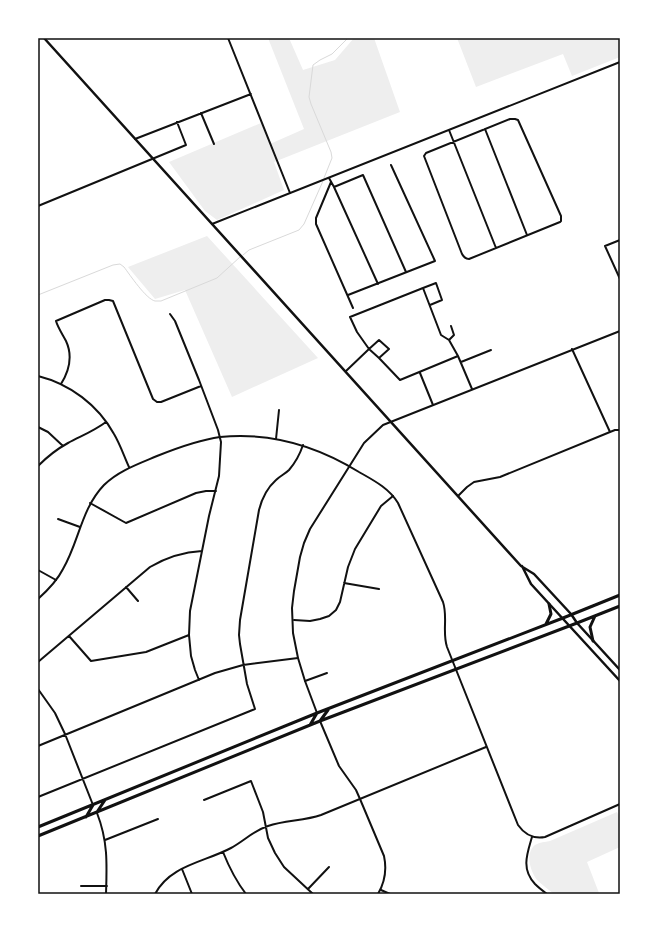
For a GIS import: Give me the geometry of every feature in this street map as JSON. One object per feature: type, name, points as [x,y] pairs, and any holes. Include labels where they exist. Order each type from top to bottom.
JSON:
[{"type":"main road","points":[[44,38],[521,566],[531,584],[620,681]]},
{"type":"main road","points":[[521,566],[534,574],[571,614],[576,623],[620,670]]},
{"type":"main road","points":[[38,827],[317,713],[620,595]]},
{"type":"main road","points":[[546,625],[551,614],[549,604]]},
{"type":"main road","points":[[38,836],[320,721],[620,606]]},
{"type":"main road","points":[[593,641],[590,627],[595,616]]},
{"type":"main road","points":[[320,721],[328,710]]},
{"type":"main road","points":[[310,725],[317,713]]},
{"type":"main road","points":[[96,813],[105,800]]},
{"type":"main road","points":[[86,817],[93,805]]},
{"type":"street","points":[[228,38],[290,193]]},
{"type":"street","points":[[212,224],[620,62]]},
{"type":"street","points":[[135,139],[251,94]]},
{"type":"street","points":[[201,113],[214,144]]},
{"type":"street","points":[[512,119],[517,119],[562,219],[560,222],[469,259],[465,258],[462,254],[424,156],[426,153],[454,142],[512,119]]},
{"type":"street","points":[[38,206],[186,145],[177,122]]},
{"type":"street","points":[[485,129],[528,235]]},
{"type":"street","points":[[450,130],[496,248]]},
{"type":"street","points":[[348,295],[435,261],[392,165]]},
{"type":"street","points":[[334,187],[363,175],[406,272]]},
{"type":"street","points":[[327,179],[334,187],[378,284]]},
{"type":"street","points":[[330,182],[316,218],[316,224],[354,308]]},
{"type":"street","points":[[620,240],[605,246],[620,279]]},
{"type":"street","points":[[430,305],[442,300],[436,283],[350,317],[357,332],[369,349],[400,380],[458,356]]},
{"type":"street","points":[[424,288],[441,335],[449,340],[461,362],[472,389]]},
{"type":"street","points":[[61,384],[69,368],[70,355],[66,342],[56,321],[105,300],[109,300],[113,301],[153,399],[157,402],[161,402],[201,386]]},
{"type":"street","points":[[170,314],[175,321],[201,386],[221,442],[219,476],[209,516],[190,611],[189,635],[195,670],[199,680]]},
{"type":"street","points":[[449,340],[454,335],[451,326]]},
{"type":"street","points":[[317,713],[298,658],[292,608],[294,591],[300,557],[310,529],[364,442],[382,425],[620,330]]},
{"type":"street","points":[[346,372],[379,340],[389,349],[379,358]]},
{"type":"street","points":[[461,362],[491,350]]},
{"type":"street","points":[[572,350],[610,432]]},
{"type":"street","points":[[420,372],[433,405]]},
{"type":"street","points":[[38,376],[61,384],[86,400],[106,422],[118,442],[129,467]]},
{"type":"street","points":[[276,438],[279,410]]},
{"type":"street","points":[[38,466],[63,446],[106,422]]},
{"type":"street","points":[[38,427],[48,432],[63,446]]},
{"type":"street","points":[[458,496],[474,482],[500,477],[615,430],[620,430]]},
{"type":"street","points":[[38,599],[49,589],[64,569],[90,503],[112,478],[129,467],[178,447],[220,437],[247,436],[276,438],[303,445],[350,466],[388,490],[398,503],[443,602],[446,616],[445,638],[455,669],[518,826],[524,833],[532,837],[541,838],[549,836],[620,804]]},
{"type":"street","points":[[38,797],[255,709],[247,684],[240,644],[239,625],[260,505],[263,496],[270,485],[294,463],[303,445]]},
{"type":"street","points":[[90,503],[126,523],[196,493],[216,491]]},
{"type":"street","points":[[294,620],[305,621],[324,618],[336,610],[340,602],[348,567],[355,549],[381,506],[393,496]]},
{"type":"street","points":[[58,519],[80,527]]},
{"type":"street","points":[[38,662],[150,567],[166,558],[183,553],[202,551]]},
{"type":"street","points":[[38,570],[56,580]]},
{"type":"street","points":[[344,583],[380,589]]},
{"type":"street","points":[[126,587],[138,601]]},
{"type":"street","points":[[69,636],[91,661],[146,652],[189,635]]},
{"type":"street","points":[[38,746],[221,671],[244,665],[298,658]]},
{"type":"street","points":[[305,681],[327,673]]},
{"type":"street","points":[[38,689],[55,714],[66,734],[93,805]]},
{"type":"street","points":[[320,721],[339,766],[356,790],[382,851],[385,861],[385,876],[381,890],[378,894]]},
{"type":"street","points":[[155,894],[166,879],[174,873],[235,846],[250,835],[266,827],[283,822],[298,821],[316,817],[486,747]]},
{"type":"street","points":[[204,800],[251,781],[263,812],[270,843],[277,858],[284,867],[313,894]]},
{"type":"street","points":[[96,813],[105,840],[107,860],[106,894]]},
{"type":"street","points":[[105,840],[158,819]]},
{"type":"street","points":[[532,837],[527,854],[527,868],[532,881],[547,894]]},
{"type":"street","points":[[223,852],[237,881],[246,894]]},
{"type":"street","points":[[308,889],[329,867]]},
{"type":"street","points":[[182,869],[192,894]]},
{"type":"street","points":[[81,886],[107,886]]},
{"type":"street","points":[[381,890],[390,894]]},
{"type":"shaded area","points":[[268,38],[289,38],[303,70],[335,60],[354,38],[374,38],[400,112],[274,162],[284,190],[217,220],[205,211],[169,162],[261,123],[270,144],[304,129]]},
{"type":"shaded area","points":[[457,38],[620,38],[620,57],[572,76],[563,54],[476,87]]},
{"type":"shaded area","points":[[207,236],[318,358],[232,397],[185,290],[155,299],[128,267]]},
{"type":"shaded area","points":[[617,812],[620,818],[620,847],[587,862],[599,893],[554,894],[537,880],[532,872],[529,857],[532,848],[535,845],[550,841]]},
{"type":"waterway","points":[[324,178],[332,158],[309,97],[313,65],[332,54],[348,38]]},
{"type":"waterway","points":[[243,255],[249,250],[299,230],[304,224],[323,181]]},
{"type":"waterway","points":[[38,295],[113,265],[120,264],[147,296],[155,301],[161,301],[217,278],[240,257]]}]
